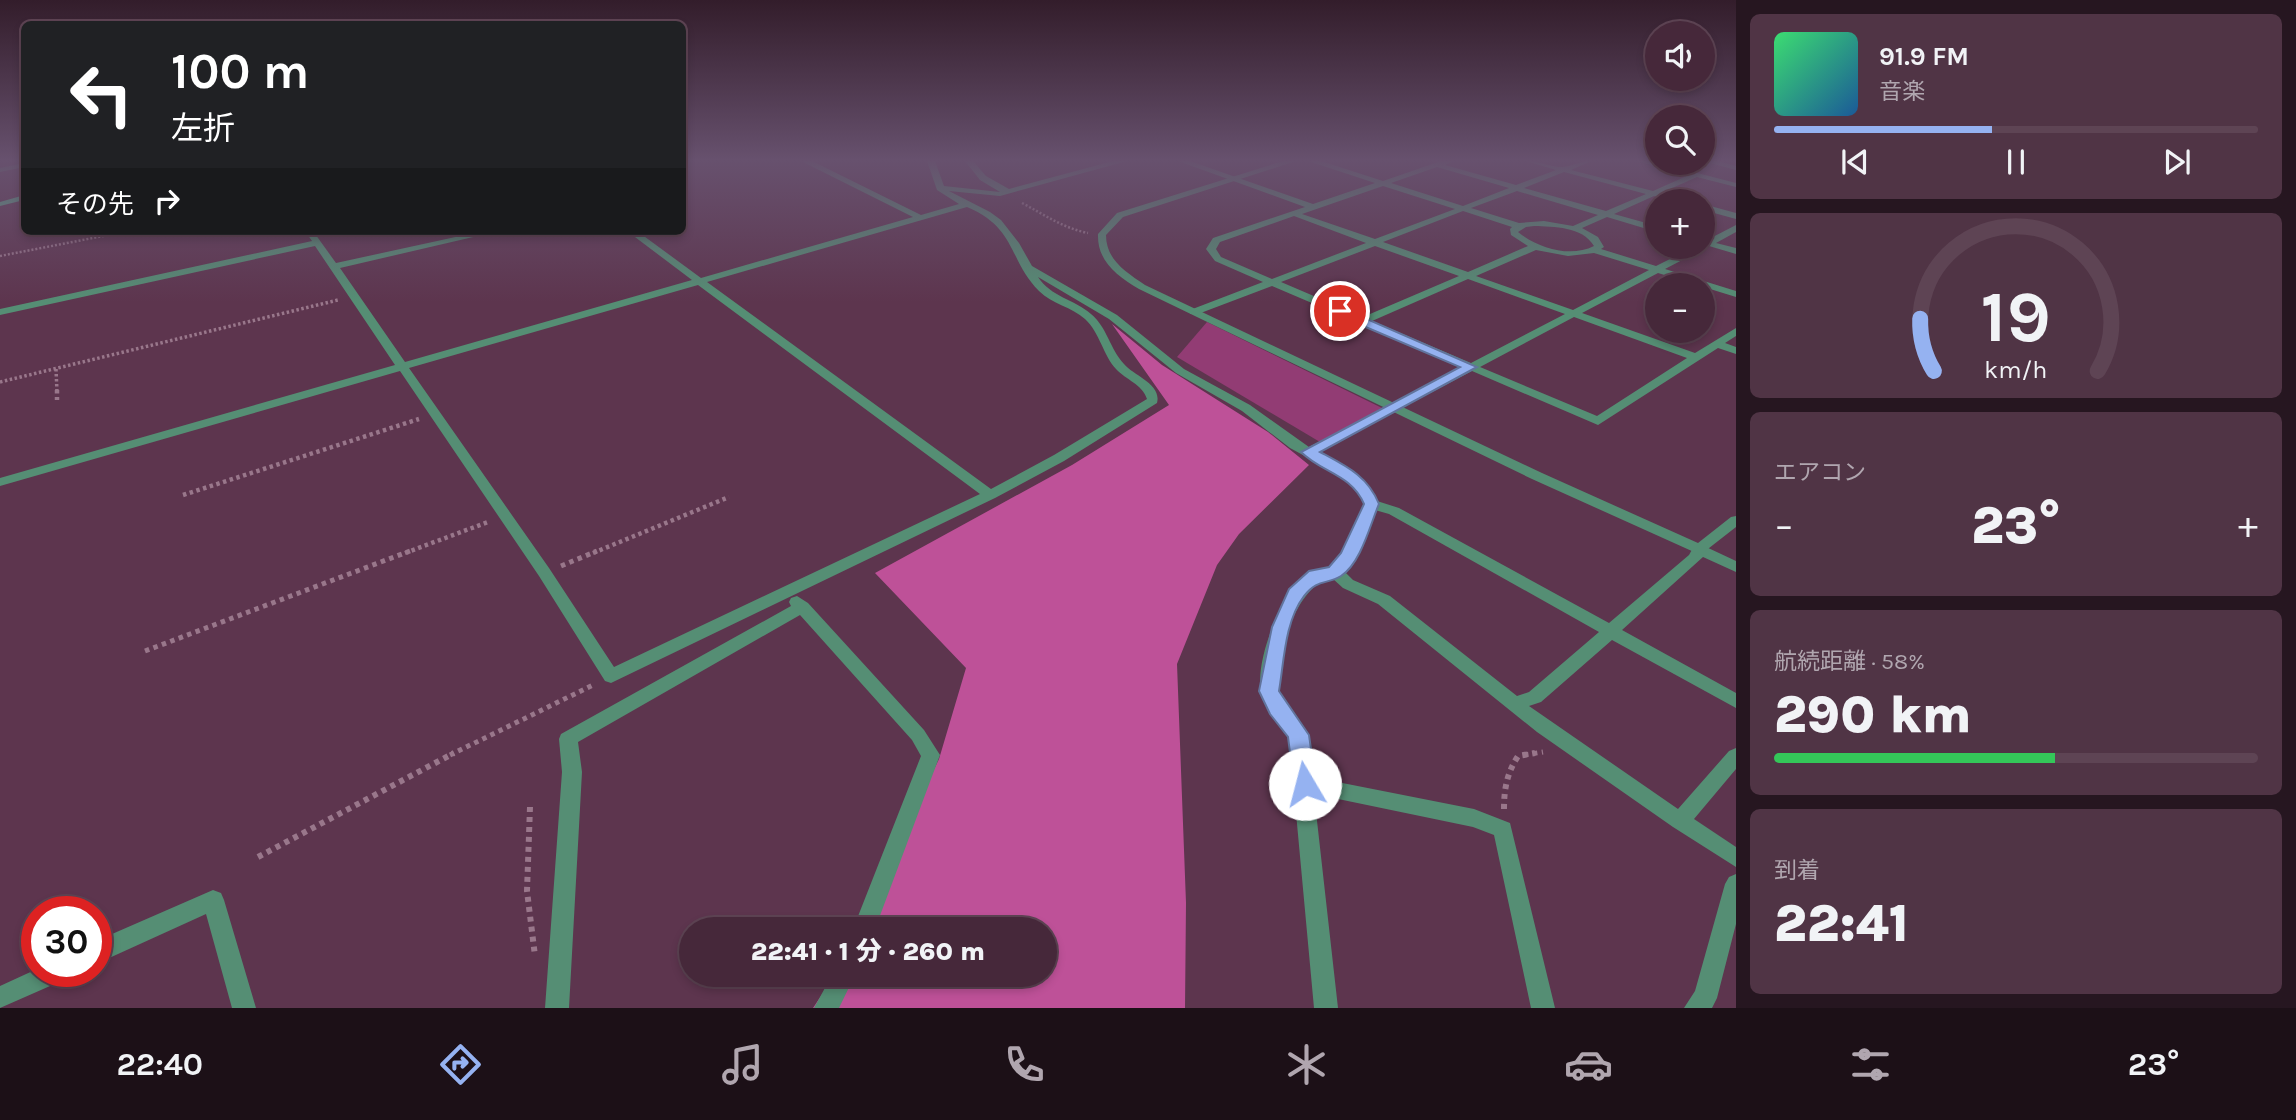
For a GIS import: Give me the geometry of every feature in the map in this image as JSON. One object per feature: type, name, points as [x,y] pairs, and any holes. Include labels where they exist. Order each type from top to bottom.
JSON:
[{"type":"street","points":[[901,208],[921,218]]},
{"type":"street","points":[[0,482],[955,208]]},
{"type":"street","points":[[312,235],[433,415],[544,572],[611,676],[990,495],[1059,458],[1153,400],[1151,392],[1120,367],[1088,315],[1048,293],[1036,281],[1020,247],[997,221],[971,208]]},
{"type":"street","points":[[1136,208],[1112,221],[1102,234],[1104,255],[1124,275],[1194,312],[1736,567]]},
{"type":"street","points":[[1309,208],[1211,244],[1218,259],[1598,421],[1736,331]]},
{"type":"street","points":[[1461,208],[1518,226],[1548,224],[1573,229],[1598,243],[1594,250]]},
{"type":"street","points":[[1586,208],[1645,225]]},
{"type":"street","points":[[1573,229],[1621,208]]},
{"type":"street","points":[[1194,312],[1464,209]]},
{"type":"street","points":[[1715,210],[1736,216]]},
{"type":"street","points":[[1295,214],[1695,358]]},
{"type":"street","points":[[1518,226],[1514,233],[1537,246],[1576,253],[1594,250],[1736,294]]},
{"type":"street","points":[[1715,238],[1736,228]]},
{"type":"street","points":[[333,267],[477,235]]},
{"type":"street","points":[[636,235],[696,282],[990,495]]},
{"type":"street","points":[[0,312],[317,243]]},
{"type":"street","points":[[1363,321],[1537,246]]},
{"type":"street","points":[[1715,247],[1736,251]]},
{"type":"street","points":[[1309,452],[1675,259]]},
{"type":"street","points":[[1032,269],[1113,317],[1180,371],[1245,408],[1309,452],[1352,476],[1365,489],[1371,504],[1348,555],[1335,572],[1316,575],[1296,594],[1281,627],[1270,674],[1269,691],[1277,709],[1298,735],[1326,1008]]},
{"type":"street","points":[[1716,344],[1736,351]]},
{"type":"street","points":[[1371,504],[1394,511],[1736,701]]},
{"type":"street","points":[[1514,704],[1535,697],[1696,557],[1699,549],[1736,520]]},
{"type":"street","points":[[1335,572],[1348,584],[1384,600],[1575,749],[1736,858]]},
{"type":"street","points":[[788,592],[918,735],[931,755],[869,917]]},
{"type":"street","points":[[557,1008],[572,772],[568,739],[802,607]]},
{"type":"street","points":[[1680,821],[1736,755]]},
{"type":"street","points":[[1305,784],[1475,818],[1503,829],[1542,1008]]},
{"type":"street","points":[[1696,1008],[1705,998],[1736,884]]},
{"type":"street","points":[[112,946],[213,900],[244,1008]]},
{"type":"street","points":[[0,998],[24,987]]},
{"type":"street","points":[[826,1008],[837,987]]},
{"type":"path","points":[[1034,208],[1062,228],[1102,234]]},
{"type":"path","points":[[0,256],[108,235]]},
{"type":"path","points":[[0,382],[353,296]]},
{"type":"path","points":[[56,369],[57,400]]},
{"type":"path","points":[[183,495],[433,415]]},
{"type":"path","points":[[544,572],[729,497]]},
{"type":"path","points":[[145,651],[505,516]]},
{"type":"path","points":[[258,857],[460,750],[611,676]]},
{"type":"path","points":[[1503,829],[1511,822],[1504,812],[1504,787],[1510,768],[1518,756],[1526,752],[1562,753],[1575,749]]},
{"type":"path","points":[[530,807],[527,891],[531,941],[536,960],[558,980]]},
{"type":"shaded area","points":[[1207,322],[1382,408],[1320,442],[1177,357]]},
{"type":"shaded area","points":[[1112,324],[1162,365],[1268,432],[1309,465],[1239,534],[1217,565],[1177,664],[1186,903],[1185,1008],[813,1008],[827,987],[1057,987],[1057,917],[863,917],[939,759],[966,668],[875,573],[1072,465],[1169,405]]},
{"type":"route","points":[[1305,784],[1298,735],[1277,709],[1269,691],[1270,674],[1281,627],[1296,594],[1316,575],[1335,572],[1348,555],[1371,504],[1365,489],[1352,476],[1309,452],[1392,406],[1471,367],[1340,311]]}]
